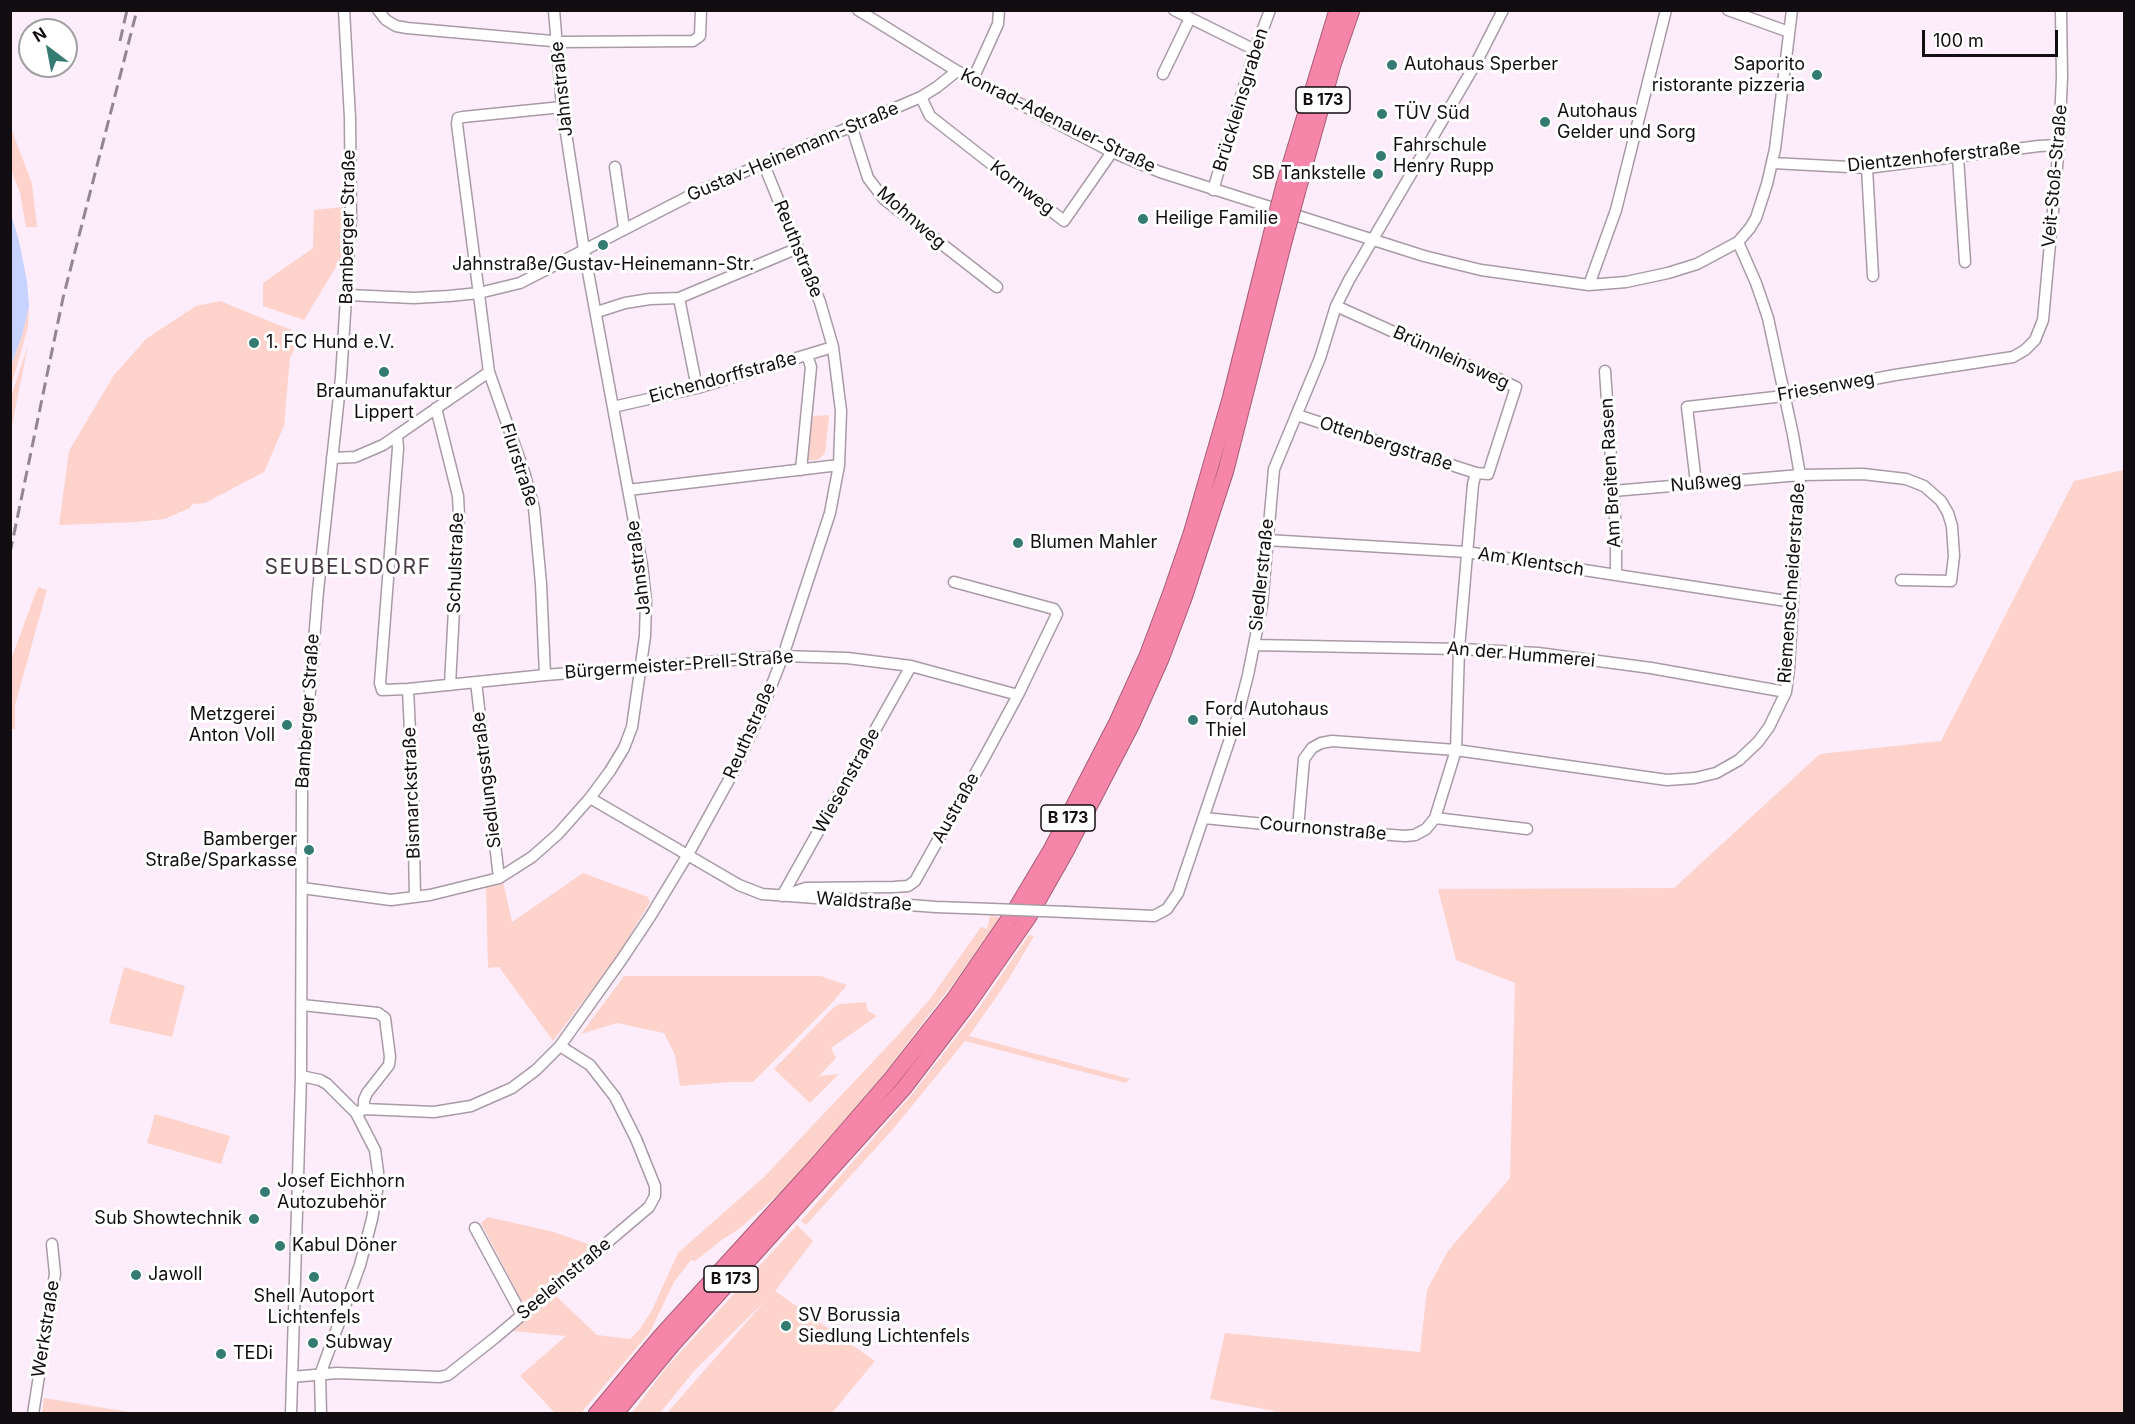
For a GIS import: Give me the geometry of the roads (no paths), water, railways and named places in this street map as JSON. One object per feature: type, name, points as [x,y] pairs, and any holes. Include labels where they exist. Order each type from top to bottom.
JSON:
[{"type":"highway","name":"B 173","points":[[596,1413],[660,1337],[815,1167],[891,1078],[954,999],[1016,910],[1052,848],[1116,724],[1147,656],[1191,534],[1278,236],[1337,10]]},
{"type":"highway","name":"B 173","points":[[1291,187],[1352,10]]},
{"type":"highway","name":"B 173","points":[[615,1413],[681,1335],[904,1088],[968,1004],[1028,918],[1065,853],[1132,724],[1161,659],[1184,598],[1226,470],[1278,236]]},
{"type":"street","name":"Bamberger Straße","points":[[293,1411],[292,1377],[301,1076],[302,790],[307,713],[348,295],[352,202],[344,10]]},
{"type":"street","points":[[378,10],[386,20],[396,26],[407,28],[556,42],[693,41],[700,36],[701,10]]},
{"type":"street","name":"Jahnstraße","points":[[302,888],[391,900],[430,896],[499,878],[532,857],[558,834],[590,798],[624,748],[632,727],[642,666],[646,601],[642,565],[584,250],[562,107],[554,10]]},
{"type":"street","name":"Konrad-Adenauer-Straße","points":[[858,10],[957,71],[1112,152],[1213,190],[1424,256],[1481,270],[1589,285],[1626,282],[1668,273],[1709,258],[1738,242]]},
{"type":"street","points":[[973,79],[998,24],[999,10]]},
{"type":"street","points":[[1174,10],[1255,50]]},
{"type":"street","name":"Brückleinsgraben","points":[[1213,190],[1255,50],[1270,10]]},
{"type":"street","name":"Siedlerstraße","points":[[1163,912],[1171,905],[1182,884],[1237,718],[1262,605],[1274,469],[1320,358],[1336,306],[1476,63],[1503,10]]},
{"type":"street","points":[[1589,285],[1616,210],[1666,10]]},
{"type":"street","points":[[1728,10],[1790,32]]},
{"type":"street","points":[[1738,242],[1756,218],[1773,163],[1792,10]]},
{"type":"street","name":"Veit-Stoß-Straße","points":[[2036,340],[2043,320],[2059,145],[2062,77],[2061,10]]},
{"type":"street","points":[[1163,74],[1190,18]]},
{"type":"street","name":"Gustav-Heinemann-Straße","points":[[348,295],[414,298],[479,292],[520,283],[699,191],[921,97],[957,71]]},
{"type":"street","name":"Kornweg","points":[[921,97],[930,116],[1064,221],[1112,152]]},
{"type":"street","name":"Flurstraße","points":[[545,675],[541,584],[534,508],[524,472],[489,372],[457,124],[458,118],[562,107]]},
{"type":"street","name":"Mohnweg","points":[[852,128],[868,178],[884,200],[997,287]]},
{"type":"street","name":"Dientzenhoferstraße","points":[[1773,163],[1867,168],[2059,145]]},
{"type":"street","points":[[1958,157],[1965,261]]},
{"type":"street","name":"Reuthstraße","points":[[360,1111],[434,1112],[471,1106],[512,1088],[536,1070],[560,1046],[622,959],[687,856],[735,767],[783,656],[830,513],[839,465],[841,411],[832,347],[820,302],[764,165]]},
{"type":"street","points":[[615,167],[624,228]]},
{"type":"street","points":[[1867,168],[1873,276]]},
{"type":"street","name":"Riemenschneiderstraße","points":[[1298,828],[1304,759],[1312,748],[1321,743],[1332,741],[1456,750],[1667,780],[1706,777],[1727,767],[1749,752],[1769,727],[1786,692],[1800,475],[1768,318],[1738,242]]},
{"type":"street","points":[[597,312],[650,298],[679,298],[798,248]]},
{"type":"street","points":[[679,298],[697,388]]},
{"type":"street","name":"Brünnleinsweg","points":[[1336,306],[1516,387],[1488,474]]},
{"type":"street","name":"Friesenweg","points":[[1696,483],[1686,407],[1784,396],[1895,375],[2013,357],[2036,340]]},
{"type":"street","name":"Eichendorffstraße","points":[[613,407],[697,388],[832,347]]},
{"type":"street","points":[[801,470],[811,367],[807,355]]},
{"type":"street","name":"Am Breiten Rasen","points":[[1605,371],[1616,531],[1616,574]]},
{"type":"street","points":[[332,458],[355,457],[383,445],[489,372]]},
{"type":"street","name":"Schulstraße","points":[[436,408],[458,496],[459,514],[450,685]]},
{"type":"street","name":"Ottenbergstraße","points":[[1297,415],[1476,473],[1488,474]]},
{"type":"street","name":"Bürgermeister-Prell-Straße","points":[[397,436],[398,448],[380,683],[382,690],[642,666],[783,656],[847,658],[911,666],[1018,695]]},
{"type":"street","points":[[628,489],[839,465]]},
{"type":"street","points":[[1476,473],[1466,552],[1459,649],[1456,750],[1435,818],[1527,830]]},
{"type":"street","name":"Nußweg","points":[[1613,490],[1800,475],[1880,475],[1906,479],[1933,492],[1948,513],[1952,526],[1954,556],[1951,581],[1901,580]]},
{"type":"street","name":"Am Klentsch","points":[[1267,540],[1466,552],[1793,602]]},
{"type":"street","name":"Austraße","points":[[783,896],[806,888],[894,887],[908,886],[915,881],[1018,695],[1057,614],[1054,609],[954,582]]},
{"type":"street","name":"An der Hummerei","points":[[1254,645],[1538,653],[1651,668],[1786,692]]},
{"type":"street","name":"Wiesenstraße","points":[[783,896],[911,666]]},
{"type":"street","name":"Siedlungsstraße","points":[[476,682],[499,878]]},
{"type":"street","name":"Bismarckstraße","points":[[408,689],[415,897]]},
{"type":"street","name":"Waldstraße","points":[[590,798],[748,890],[783,896],[936,907],[1144,916],[1163,912]]},
{"type":"street","name":"Cournonstraße","points":[[1204,818],[1405,837],[1422,833],[1435,818]]},
{"type":"street","points":[[302,1005],[378,1013],[385,1018],[389,1065],[367,1093],[360,1111]]},
{"type":"street","name":"Seeleinstraße","points":[[292,1377],[337,1373],[440,1377],[448,1375],[649,1207],[655,1196],[655,1186],[640,1148],[615,1097],[590,1065],[560,1046]]},
{"type":"street","points":[[301,1076],[327,1084],[360,1111],[375,1150],[378,1185],[372,1220],[360,1264],[320,1375],[321,1413]]},
{"type":"street","points":[[475,1228],[522,1315]]},
{"type":"street","name":"Werkstraße","points":[[33,1413],[55,1274],[52,1244]]},
{"type":"water","points":[[11,214],[27,282],[29,307],[21,339],[11,365]]},
{"type":"railway","points":[[120,41],[127,10]]},
{"type":"railway","points":[[10,553],[63,298],[137,10]]},
{"type":"place","name":"Autohaus Sperber","points":[[1392,65]]},
{"type":"place","name":"Saporito ristorante pizzeria","points":[[1817,75]]},
{"type":"place","name":"TÜV Süd","points":[[1382,114]]},
{"type":"place","name":"Autohaus Gelder und Sorg","points":[[1545,122]]},
{"type":"place","name":"Fahrschule Henry Rupp","points":[[1381,156]]},
{"type":"place","name":"SB Tankstelle","points":[[1378,174]]},
{"type":"place","name":"Heilige Familie","points":[[1143,219]]},
{"type":"place","name":"Jahnstraße/Gustav-Heinemann-Str.","points":[[603,245]]},
{"type":"place","name":"1. FC Hund e.V.","points":[[254,343]]},
{"type":"place","name":"Braumanufaktur Lippert","points":[[384,372]]},
{"type":"place","name":"Blumen Mahler","points":[[1018,543]]},
{"type":"place","name":"Ford Autohaus Thiel","points":[[1193,720]]},
{"type":"place","name":"Metzgerei Anton Voll","points":[[287,725]]},
{"type":"place","name":"Bamberger Straße/Sparkasse","points":[[309,850]]},
{"type":"place","name":"Josef Eichhorn Autozubehör","points":[[265,1192]]},
{"type":"place","name":"Sub Showtechnik","points":[[254,1219]]},
{"type":"place","name":"Kabul Döner","points":[[280,1246]]},
{"type":"place","name":"Jawoll","points":[[136,1275]]},
{"type":"place","name":"Shell Autoport Lichtenfels","points":[[314,1277]]},
{"type":"place","name":"SV Borussia Siedlung Lichtenfels","points":[[786,1326]]},
{"type":"place","name":"Subway","points":[[313,1343]]},
{"type":"place","name":"TEDi","points":[[221,1354]]},
{"type":"district","name":"SEUBELSDORF","points":[[348,568]]}]
